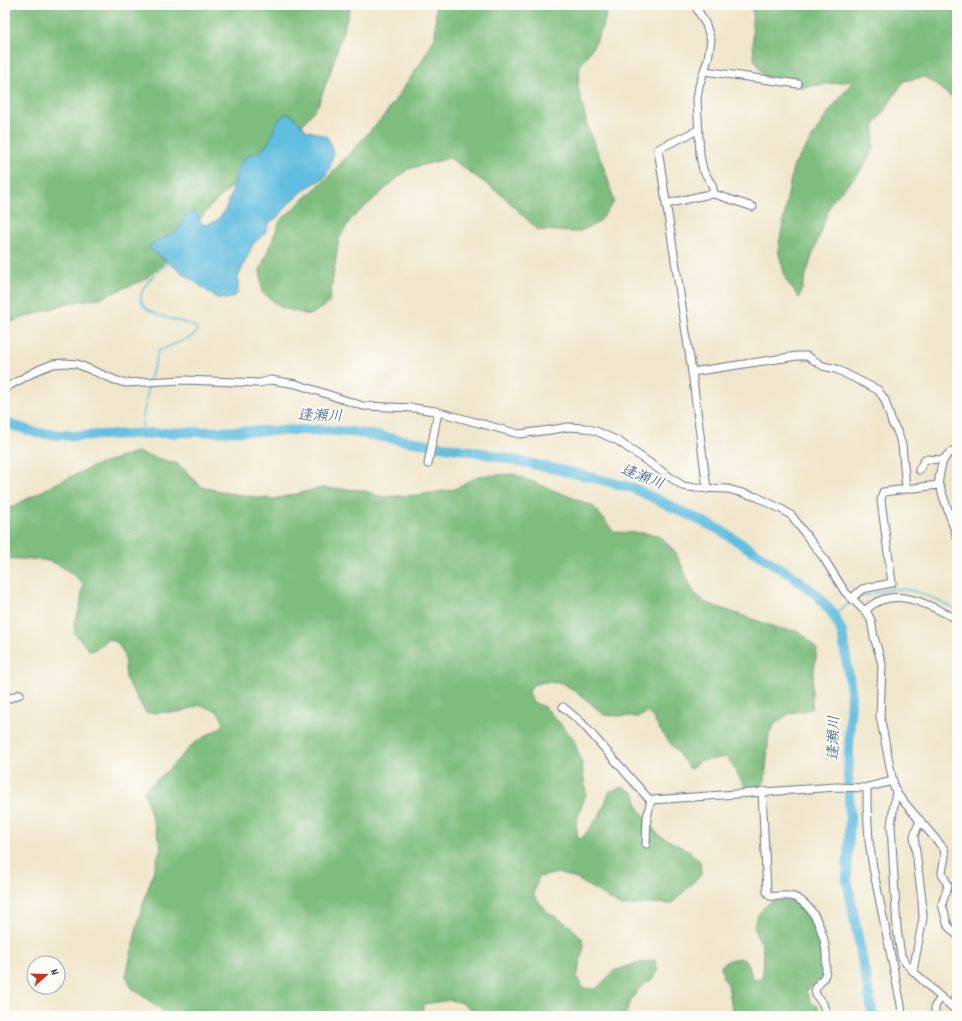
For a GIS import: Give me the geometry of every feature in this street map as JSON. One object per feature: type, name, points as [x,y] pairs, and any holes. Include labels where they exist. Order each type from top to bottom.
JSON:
[{"type":"street","points":[[695,5],[706,25],[711,40],[709,55],[697,94],[700,155],[704,170],[712,185],[714,194]]},
{"type":"street","points":[[704,70],[798,84]]},
{"type":"street","points":[[698,130],[658,149],[692,372],[707,489]]},
{"type":"street","points":[[666,204],[714,194],[753,207]]},
{"type":"street","points":[[692,372],[797,356],[807,356],[823,366],[842,371],[878,390],[885,400],[892,423],[897,431],[902,445],[906,488]]},
{"type":"street","points":[[5,388],[38,370],[53,364],[71,363],[124,383],[184,380],[260,383],[271,380],[296,384],[363,406],[414,408],[438,412],[519,434],[568,427],[585,428],[596,431],[618,441],[683,486],[707,489],[728,488],[758,497],[783,510],[792,516],[823,557],[845,592],[865,611],[871,620],[882,664],[880,716],[893,781],[896,791],[945,851],[942,869],[948,886],[942,906],[948,926],[957,935]]},
{"type":"street","points":[[428,464],[438,412]]},
{"type":"street","points":[[957,449],[950,452],[943,460],[938,485],[957,537]]},
{"type":"street","points":[[919,470],[925,459],[943,460]]},
{"type":"street","points":[[852,599],[862,589],[892,582],[881,496],[884,492],[938,485]]},
{"type":"street","points":[[865,611],[874,602],[890,598],[905,598],[916,599],[957,619]]},
{"type":"street","points":[[5,700],[20,694]]},
{"type":"street","points":[[563,707],[582,723],[651,800],[762,791],[842,787],[865,788],[870,785],[893,781]]},
{"type":"street","points":[[865,788],[870,848],[902,1016]]},
{"type":"street","points":[[762,791],[767,892],[770,896],[781,895],[796,898],[809,908],[817,920],[823,940],[826,960],[825,975],[815,990],[816,995],[823,1004],[827,1016]]},
{"type":"street","points":[[896,791],[891,825],[898,938],[901,955],[913,971],[941,998],[955,1009]]},
{"type":"street","points":[[646,844],[646,817],[651,800]]},
{"type":"street","points":[[913,971],[923,918],[914,836],[920,820]]},
{"type":"street","points":[[887,941],[898,938]]},
{"type":"street","points":[[955,1009],[957,993]]},
{"type":"street","points":[[935,1016],[935,1006],[941,998]]},
{"type":"green space","points":[[5,5],[351,5],[331,70],[318,105],[290,141],[243,175],[208,209],[169,259],[144,280],[100,298],[68,303],[5,324]]},
{"type":"green space","points":[[433,5],[607,5],[605,19],[596,42],[580,66],[578,87],[587,125],[607,176],[614,202],[598,223],[578,232],[538,230],[502,195],[450,158],[408,169],[351,219],[339,239],[329,303],[310,315],[282,308],[262,292],[260,270],[280,221],[328,177],[384,116],[420,64],[435,38],[436,10]]},
{"type":"green space","points":[[753,5],[957,5],[957,101],[925,77],[904,81],[875,124],[873,151],[858,174],[831,202],[799,298],[786,280],[778,250],[793,167],[828,113],[853,81],[801,87],[763,75],[754,58],[752,24]]},
{"type":"green space","points":[[136,452],[178,464],[202,487],[239,495],[274,499],[322,488],[362,490],[382,497],[419,495],[455,489],[478,476],[513,474],[593,506],[614,532],[658,535],[675,551],[694,593],[706,603],[778,628],[801,632],[817,649],[812,687],[812,709],[791,713],[776,722],[769,733],[765,781],[760,787],[748,790],[727,757],[700,761],[690,769],[658,727],[653,717],[648,713],[638,717],[604,715],[581,695],[563,683],[543,682],[532,685],[529,692],[533,702],[546,708],[573,738],[582,764],[586,794],[576,822],[578,839],[582,838],[600,815],[610,791],[624,787],[635,794],[638,807],[658,835],[689,851],[700,861],[701,875],[671,904],[659,903],[621,906],[577,879],[557,873],[539,877],[533,894],[546,911],[570,926],[582,938],[584,946],[577,977],[583,988],[596,989],[614,971],[635,964],[655,960],[658,972],[651,980],[639,988],[631,1000],[625,1016],[478,1016],[462,1003],[451,1000],[424,1004],[421,1016],[170,1016],[132,988],[126,976],[140,914],[161,847],[144,791],[167,771],[194,743],[223,726],[222,718],[217,711],[200,705],[179,712],[146,713],[126,679],[124,654],[117,642],[106,639],[100,647],[90,651],[75,634],[74,624],[80,607],[83,583],[67,570],[53,562],[43,560],[5,559],[5,508],[12,507],[55,484],[92,467]]},
{"type":"green space","points":[[776,899],[796,903],[802,907],[808,913],[817,930],[822,950],[823,969],[820,980],[806,992],[811,1002],[818,1007],[819,1016],[733,1016],[728,984],[723,978],[721,966],[729,960],[739,958],[746,961],[754,980],[762,977],[763,949],[756,934],[755,923],[756,918],[762,909]]},
{"type":"water","points":[[286,114],[292,115],[307,131],[327,137],[331,144],[333,154],[330,167],[324,178],[308,187],[289,203],[279,216],[270,222],[264,234],[253,244],[238,277],[238,291],[236,295],[228,299],[217,298],[150,249],[150,245],[176,232],[181,226],[185,215],[194,212],[197,214],[203,225],[213,223],[220,217],[229,201],[242,161],[265,147],[275,125]]},
{"type":"waterway","points":[[150,380],[158,351],[191,337],[197,330],[196,327],[189,324],[148,310],[142,304],[141,296],[145,286],[162,267],[170,263]]},
{"type":"waterway","points":[[142,434],[142,423],[149,383]]},
{"type":"waterway","name":"逢瀬川","points":[[5,423],[37,433],[72,436],[321,430],[352,432],[477,452],[574,473],[633,488],[718,529],[791,575],[817,595],[833,614],[842,632],[851,690],[848,775],[850,817],[847,880],[873,1016]]},
{"type":"waterway","points":[[857,599],[892,589],[901,589],[926,595],[957,610]]},
{"type":"waterway","points":[[833,614],[852,602]]}]
